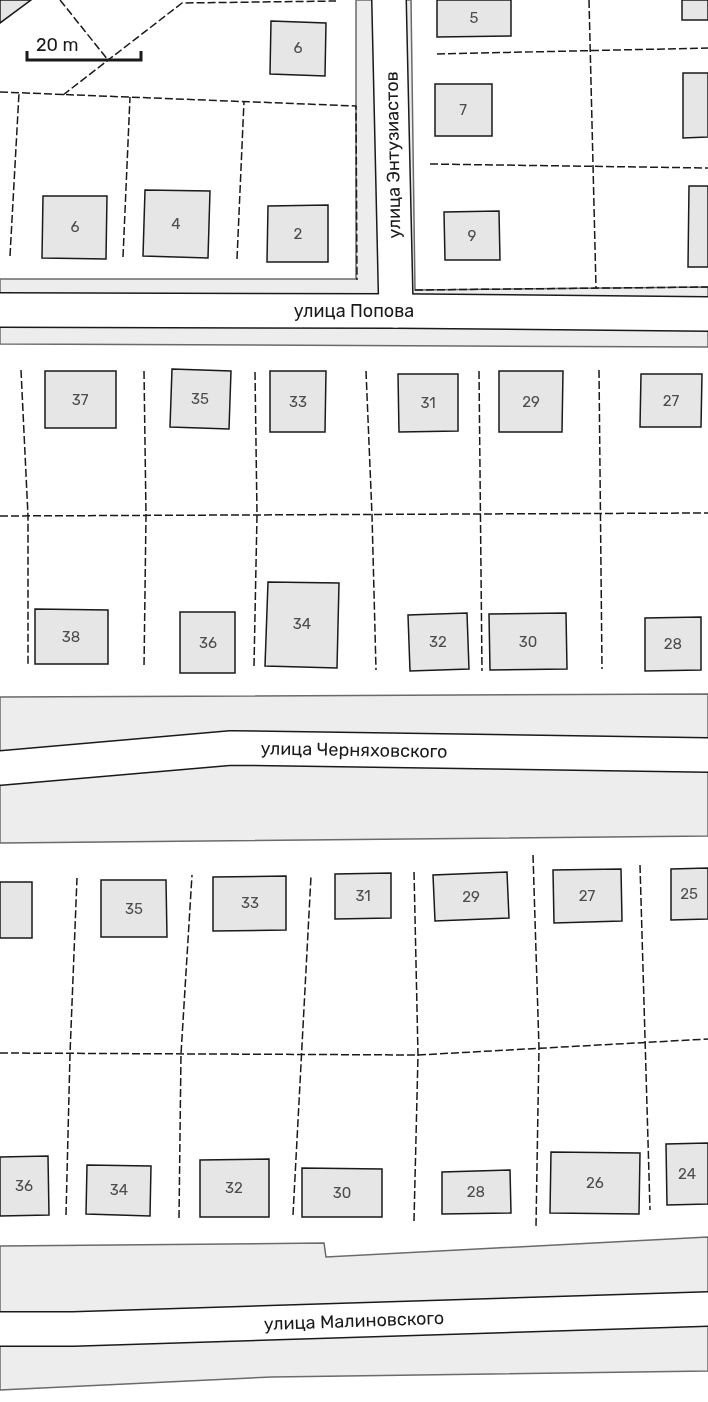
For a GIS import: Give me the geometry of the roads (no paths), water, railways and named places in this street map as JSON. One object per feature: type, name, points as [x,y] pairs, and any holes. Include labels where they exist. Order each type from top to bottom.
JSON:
[{"type":"street","name":"улица Энтузиастов","points":[[389,0],[396,310]]},
{"type":"street","name":"улица Попова","points":[[0,310],[396,310],[708,314]]},
{"type":"street","name":"улица Черняховского","points":[[0,768],[231,748],[708,755]]},
{"type":"street","name":"улица Малиновского","points":[[0,1329],[85,1329],[708,1309]]}]
